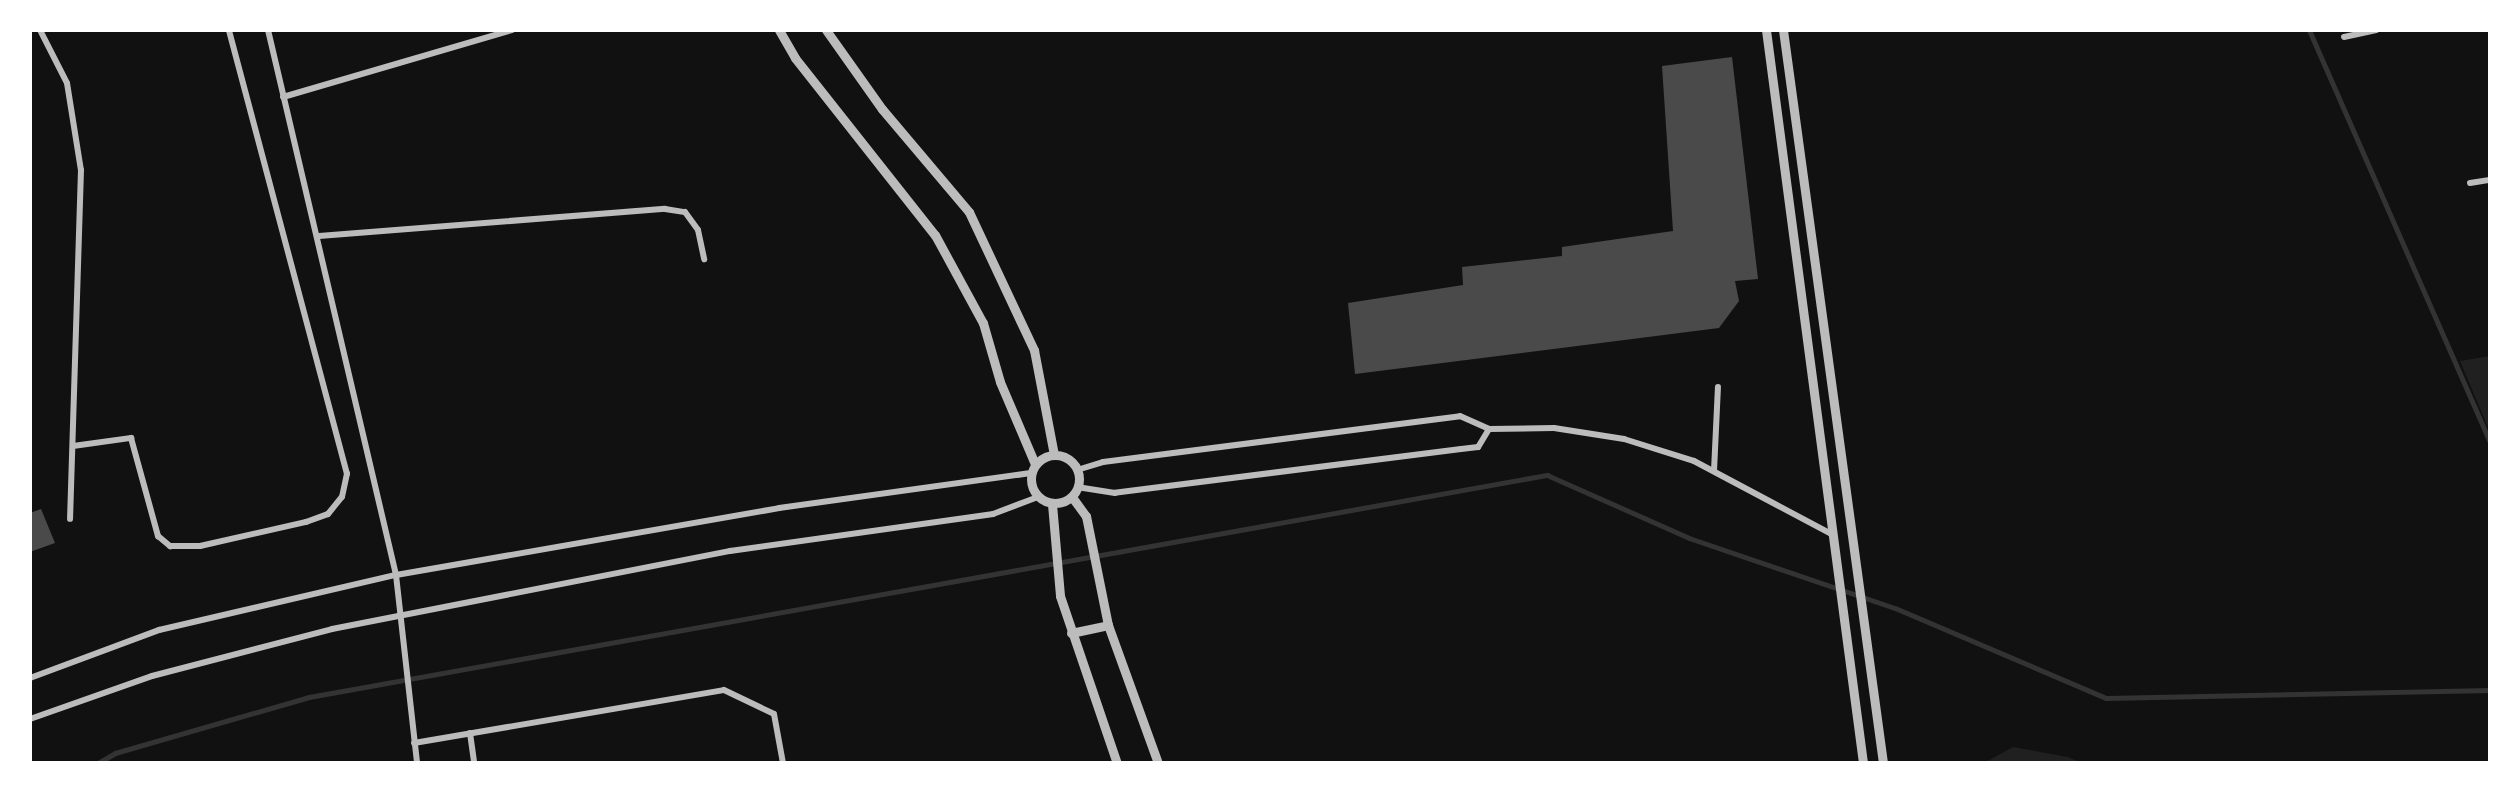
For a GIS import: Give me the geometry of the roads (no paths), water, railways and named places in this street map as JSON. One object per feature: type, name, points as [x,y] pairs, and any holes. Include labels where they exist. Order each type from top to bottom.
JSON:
[{"type":"street","points":[[40,30],[67,83],[81,170],[70,519]]},
{"type":"street","points":[[73,446],[131,438],[158,536],[170,546],[200,546],[306,522],[328,514],[342,497],[347,474],[230,30]]},
{"type":"street","points":[[268,30],[319,236],[396,575],[400,620],[399,639],[417,763]]},
{"type":"street","points":[[283,97],[513,30]]},
{"type":"street","points":[[779,30],[795,58],[935,235],[983,323],[1000,382],[1035,464]]},
{"type":"street","points":[[826,30],[882,109],[969,212],[1034,350],[1054,454]]},
{"type":"street","points":[[1766,30],[1863,763]]},
{"type":"street","points":[[1783,30],[1884,763]]},
{"type":"street","points":[[2344,37],[2376,30]]},
{"type":"street","points":[[2470,183],[2490,180]]},
{"type":"street","points":[[319,236],[665,209],[685,212],[698,230],[704,259]]},
{"type":"street","points":[[1714,471],[1718,387]]},
{"type":"street","points":[[1077,470],[1103,462],[1460,416],[1489,429],[1554,428],[1624,439],[1714,471],[1833,535]]},
{"type":"street","points":[[1078,487],[1116,493],[1478,447],[1489,429]]},
{"type":"street","points":[[1054,454],[1065,457],[1077,470],[1078,487],[1072,497],[1052,504],[1038,497],[1030,473],[1035,464],[1054,454]]},
{"type":"street","points":[[30,678],[159,630],[396,575],[779,508],[1030,473]]},
{"type":"street","points":[[30,719],[230,654],[332,629],[400,620],[730,551],[993,514],[1038,497]]},
{"type":"street","points":[[1072,497],[1086,516],[1098,586],[1108,625],[1158,763]]},
{"type":"street","points":[[1052,504],[1052,530],[1060,596],[1117,763]]},
{"type":"street","points":[[1071,633],[1108,625]]},
{"type":"street","points":[[1851,664],[1869,663]]},
{"type":"street","points":[[414,743],[724,690],[774,714],[783,763]]},
{"type":"street","points":[[470,733],[474,763]]},
{"type":"waterway","points":[[2309,30],[2490,442]]},
{"type":"waterway","points":[[98,763],[115,753],[309,697],[1547,475],[1689,538],[1895,608],[2106,698],[2490,690]]}]
